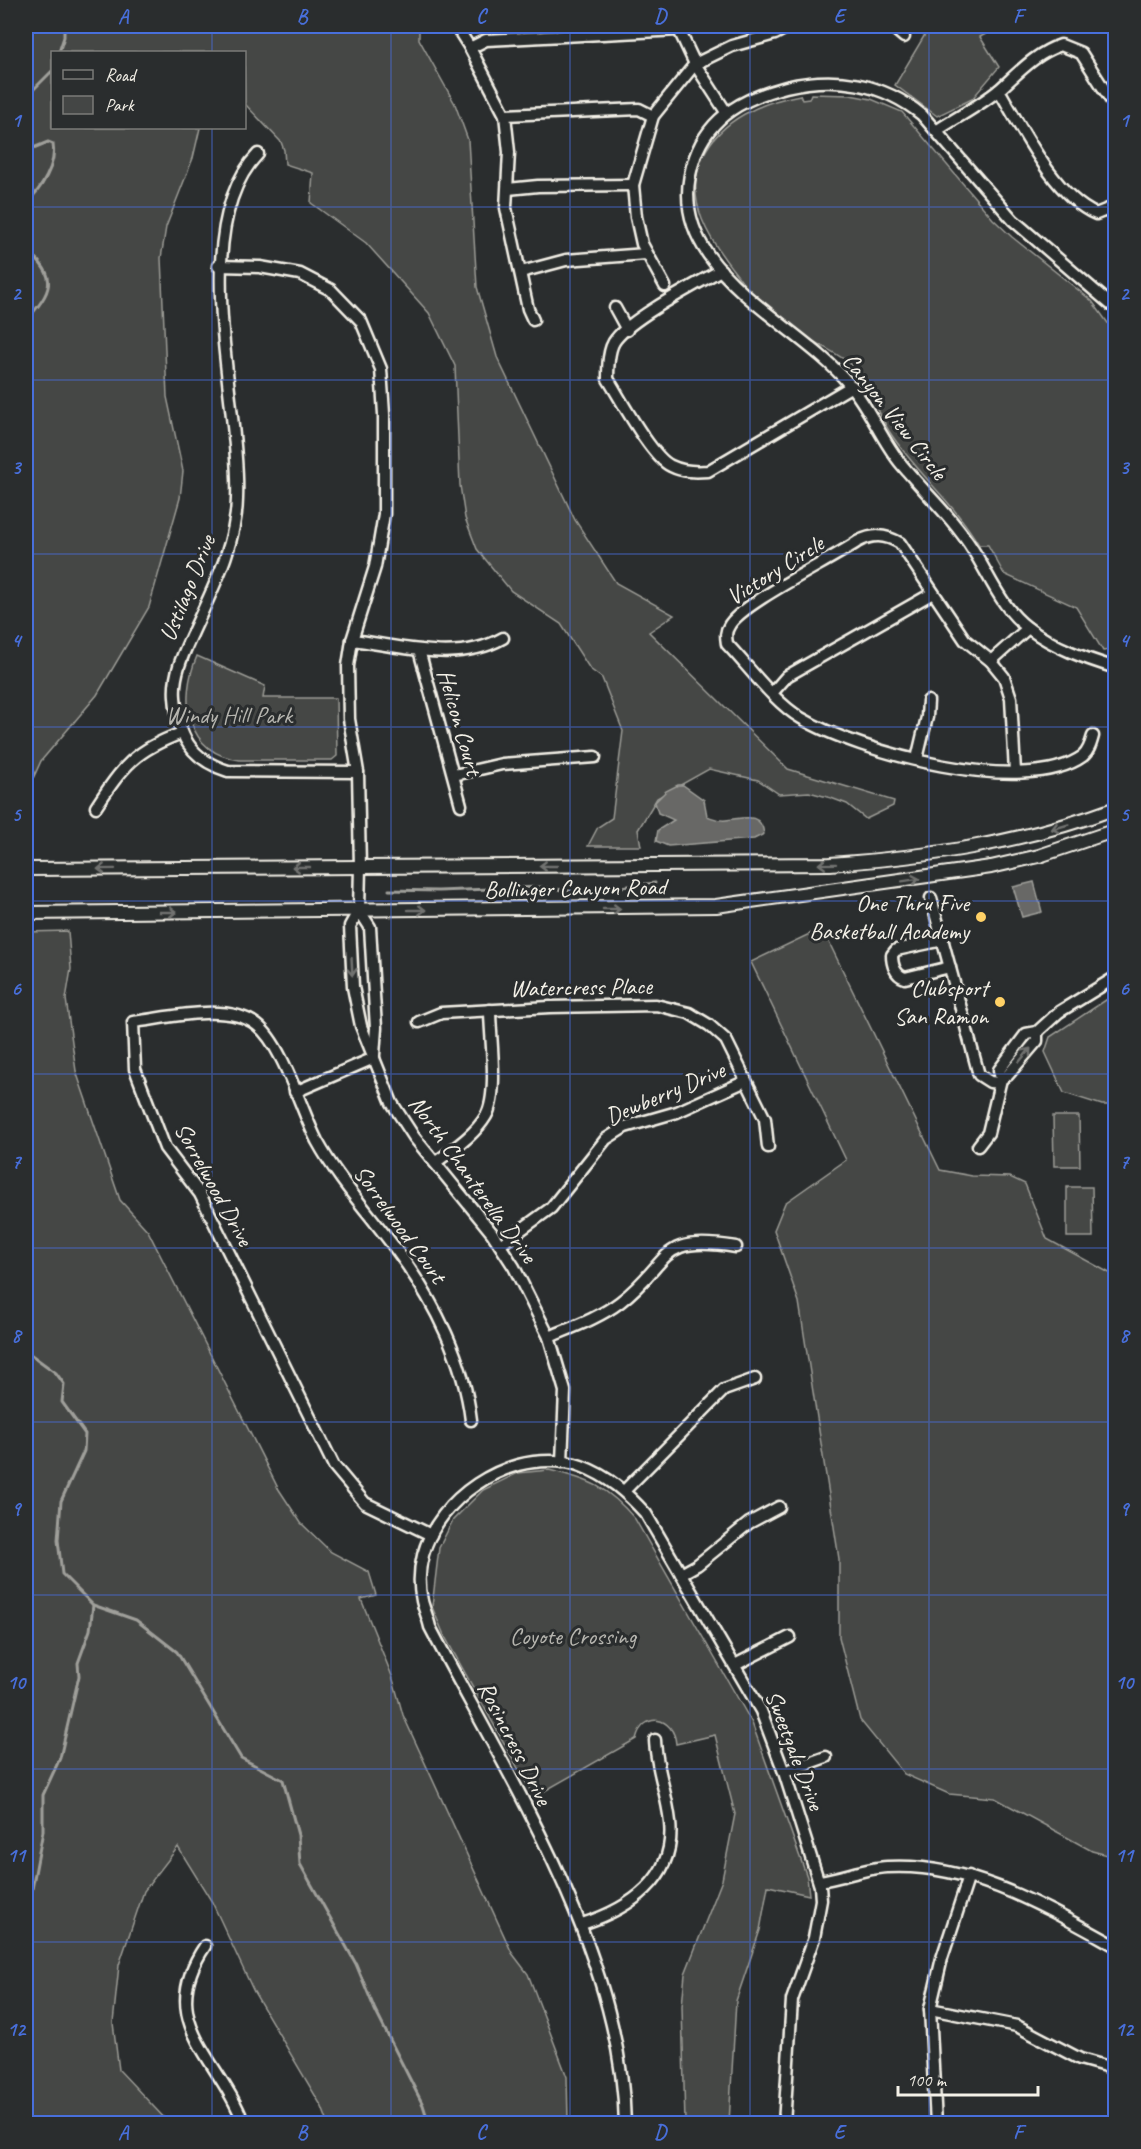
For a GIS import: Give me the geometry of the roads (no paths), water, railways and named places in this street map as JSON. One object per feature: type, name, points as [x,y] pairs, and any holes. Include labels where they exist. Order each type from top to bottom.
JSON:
[{"type":"main road","name":"Bollinger Canyon Road","points":[[26,869],[864,862],[987,846],[1087,819],[1116,808]]},
{"type":"main road","name":"Bollinger Canyon Road","points":[[26,913],[717,906],[990,867],[1039,856],[1116,830]]},
{"type":"street","points":[[456,26],[505,115],[509,152],[506,208],[509,232],[521,272],[528,309],[533,320]]},
{"type":"street","points":[[665,286],[646,254],[636,217],[633,184],[653,116],[695,64],[732,46],[775,34],[790,26]]},
{"type":"street","points":[[891,26],[904,37]]},
{"type":"street","points":[[470,48],[486,40],[683,28],[695,64],[726,112]]},
{"type":"street","points":[[936,131],[999,90],[1019,70],[1049,48],[1061,45],[1081,53],[1116,108]]},
{"type":"street","name":"Canyon View Circle","points":[[1116,309],[1013,220],[936,131],[905,101],[880,89],[858,83],[828,81],[797,84],[759,94],[726,112],[711,127],[699,145],[691,167],[688,189],[690,214],[700,238],[721,270],[739,292],[836,368],[852,386],[901,464],[949,516],[1010,612],[1028,628],[1069,653],[1116,668]]},
{"type":"street","points":[[999,90],[1050,173],[1065,190],[1096,214],[1116,206]]},
{"type":"street","points":[[505,115],[639,109],[653,116]]},
{"type":"street","name":"Ustilago Drive","points":[[258,154],[247,165],[234,197],[223,232],[218,266],[237,467],[234,528],[223,562],[176,677],[174,694],[182,733],[201,759],[228,771],[358,772]]},
{"type":"street","points":[[508,189],[633,184]]},
{"type":"street","points":[[521,272],[566,260],[646,254]]},
{"type":"street","name":"North Chanterella Drive","points":[[218,266],[260,267],[300,274],[331,290],[361,321],[381,369],[384,514],[375,567],[352,640],[348,666],[348,690],[358,772],[360,867],[359,910],[350,927],[353,987],[361,1026],[392,1103],[414,1137],[500,1245],[549,1337],[565,1391],[562,1462]]},
{"type":"street","points":[[721,270],[615,340],[608,366],[608,379],[657,456],[669,466],[691,472],[708,471],[852,386]]},
{"type":"street","points":[[615,308],[627,330]]},
{"type":"street","name":"Victory Circle","points":[[879,535],[900,543],[933,593],[965,640],[991,662],[1004,677],[1011,698],[1015,772],[952,769],[831,735],[798,717],[727,644],[726,634],[735,619],[765,597],[857,542],[879,535]]},
{"type":"street","points":[[773,692],[787,676],[933,593]]},
{"type":"street","points":[[991,662],[1028,628]]},
{"type":"street","points":[[352,640],[419,650],[463,652],[488,647],[503,638]]},
{"type":"street","name":"Helicon Court","points":[[419,650],[461,805]]},
{"type":"street","points":[[917,759],[927,717],[928,701]]},
{"type":"street","points":[[96,807],[122,770],[138,753],[182,733]]},
{"type":"street","points":[[1015,772],[1039,770],[1082,756],[1088,750],[1093,736]]},
{"type":"street","points":[[454,775],[502,764],[595,757]]},
{"type":"street","points":[[931,898],[979,1075],[990,1082],[1000,1081],[1008,1075],[1037,1041],[1036,1032],[1059,1012],[1116,977]]},
{"type":"street","name":"North Chanterella Drive","points":[[359,910],[370,927],[376,1028],[374,1058]]},
{"type":"street","points":[[943,940],[896,950],[892,955],[892,964],[900,977],[905,978],[950,967]]},
{"type":"street","name":"Watercress Place","points":[[419,1022],[441,1013],[490,1010],[656,1005],[689,1013],[709,1024],[726,1040],[765,1119],[768,1147]]},
{"type":"street","points":[[435,1163],[474,1131],[487,1114],[492,1090],[490,1010]]},
{"type":"street","name":"Sorrelwood Drive","points":[[295,1092],[271,1040],[257,1025],[237,1014],[212,1013],[133,1022],[135,1069],[165,1148],[200,1194],[334,1466],[365,1503],[431,1535]]},
{"type":"street","points":[[295,1092],[374,1058]]},
{"type":"street","name":"Dewberry Drive","points":[[500,1245],[551,1208],[606,1139],[625,1127],[677,1112],[746,1081]]},
{"type":"street","points":[[978,1146],[988,1133],[1000,1081]]},
{"type":"street","name":"Sorrelwood Court","points":[[295,1092],[317,1140],[345,1187],[400,1254],[431,1302],[467,1386],[471,1420]]},
{"type":"street","points":[[549,1337],[604,1313],[619,1303],[675,1249],[692,1242],[736,1247]]},
{"type":"street","points":[[625,1490],[724,1390],[755,1379]]},
{"type":"street","name":"Rosincress Drive","points":[[562,1462],[528,1463],[498,1471],[472,1486],[449,1506],[431,1535],[422,1569],[421,1599],[430,1627],[582,1924],[618,2048],[624,2124]]},
{"type":"street","name":"Sweetgale Drive","points":[[562,1462],[580,1465],[625,1490],[646,1514],[761,1711],[784,1772],[819,1881],[821,1900],[814,1938],[792,2000],[784,2124]]},
{"type":"street","points":[[681,1574],[697,1565],[749,1523],[779,1507]]},
{"type":"street","points":[[735,1665],[790,1637]]},
{"type":"street","points":[[582,1924],[623,1908],[645,1890],[661,1868],[670,1845],[670,1822],[656,1762],[655,1740]]},
{"type":"street","points":[[784,1772],[826,1757]]},
{"type":"street","points":[[819,1881],[884,1867],[913,1866],[969,1876],[1050,1910],[1116,1946]]},
{"type":"street","points":[[936,2124],[930,2009],[942,1958],[969,1876]]},
{"type":"street","points":[[206,1946],[192,1966],[187,1989],[185,2001],[190,2028],[220,2076],[243,2124]]},
{"type":"street","points":[[930,2009],[1017,2026],[1080,2058],[1116,2069]]},
{"type":"waterway","points":[[59,51],[64,37],[64,26]]},
{"type":"waterway","points":[[26,97],[51,72]]},
{"type":"waterway","points":[[26,151],[48,142],[53,144],[54,152],[47,176],[26,203]]},
{"type":"waterway","points":[[26,250],[44,268],[48,276],[48,284],[42,301],[26,321]]},
{"type":"waterway","points":[[389,890],[438,891],[541,887],[577,892],[655,883]]},
{"type":"waterway","points":[[26,1351],[56,1373],[64,1384],[62,1402],[85,1434],[84,1451],[61,1501],[58,1540],[62,1574],[93,1605],[136,1620],[177,1652],[241,1758],[283,1780],[298,1835],[300,1864],[356,1964],[375,2010],[423,2105],[429,2124]]},
{"type":"waterway","points":[[26,1921],[43,1831],[43,1795],[60,1758],[79,1676],[78,1663],[90,1630],[93,1605]]},
{"type":"waterway","points":[[26,1975],[28,2062],[26,2075]]},
{"type":"place","name":"One Thru Five Basketball Academy","points":[[981,917]]},
{"type":"place","name":"Clubsport San Ramon","points":[[1000,1002]]},
{"type":"park label","name":"Windy Hill Park","points":[[229,715]]},
{"type":"park label","name":"Coyote Crossing","points":[[573,1636]]}]
